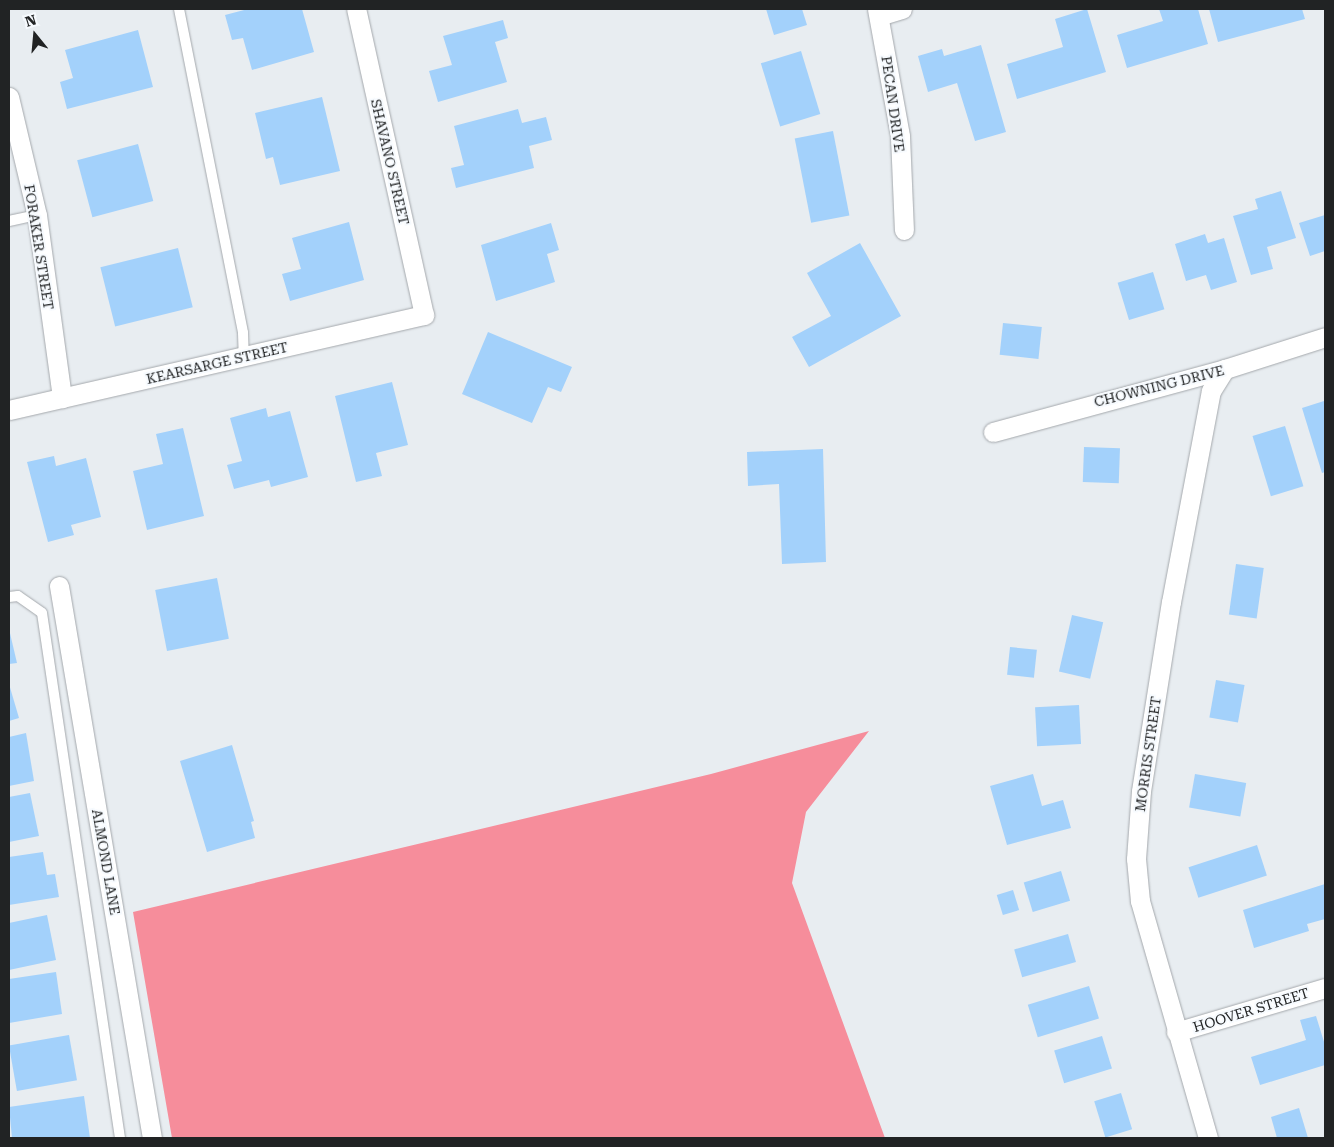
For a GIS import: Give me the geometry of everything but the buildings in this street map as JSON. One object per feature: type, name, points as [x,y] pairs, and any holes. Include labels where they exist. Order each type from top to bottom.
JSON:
[{"type":"street","name":"SHAVANO STREET","points":[[356,9],[424,315]]},
{"type":"street","points":[[878,12],[902,9]]},
{"type":"street","name":"PECAN DRIVE","points":[[878,12],[900,136],[904,230]]},
{"type":"street","name":"FORAKER STREET","points":[[9,97],[37,215],[62,398]]},
{"type":"street","name":"KEARSARGE STREET","points":[[9,410],[424,315]]},
{"type":"street","name":"CHOWNING DRIVE","points":[[993,432],[1225,369],[1325,337]]},
{"type":"street","name":"MORRIS STREET","points":[[1208,1138],[1176,1032],[1140,901],[1136,860],[1139,810],[1171,602],[1209,400],[1225,369]]},
{"type":"street","name":"ALMOND LANE","points":[[59,586],[152,1138]]},
{"type":"street","name":"HOOVER STREET","points":[[1176,1032],[1325,988]]},
{"type":"lane","points":[[179,9],[243,333],[244,357]]},
{"type":"lane","points":[[9,221],[37,215]]},
{"type":"lane","points":[[9,597],[18,596],[42,614],[120,1138]]},
{"type":"shaded area","points":[[869,731],[806,812],[792,883],[885,1138],[172,1138],[133,912],[711,774]]}]
